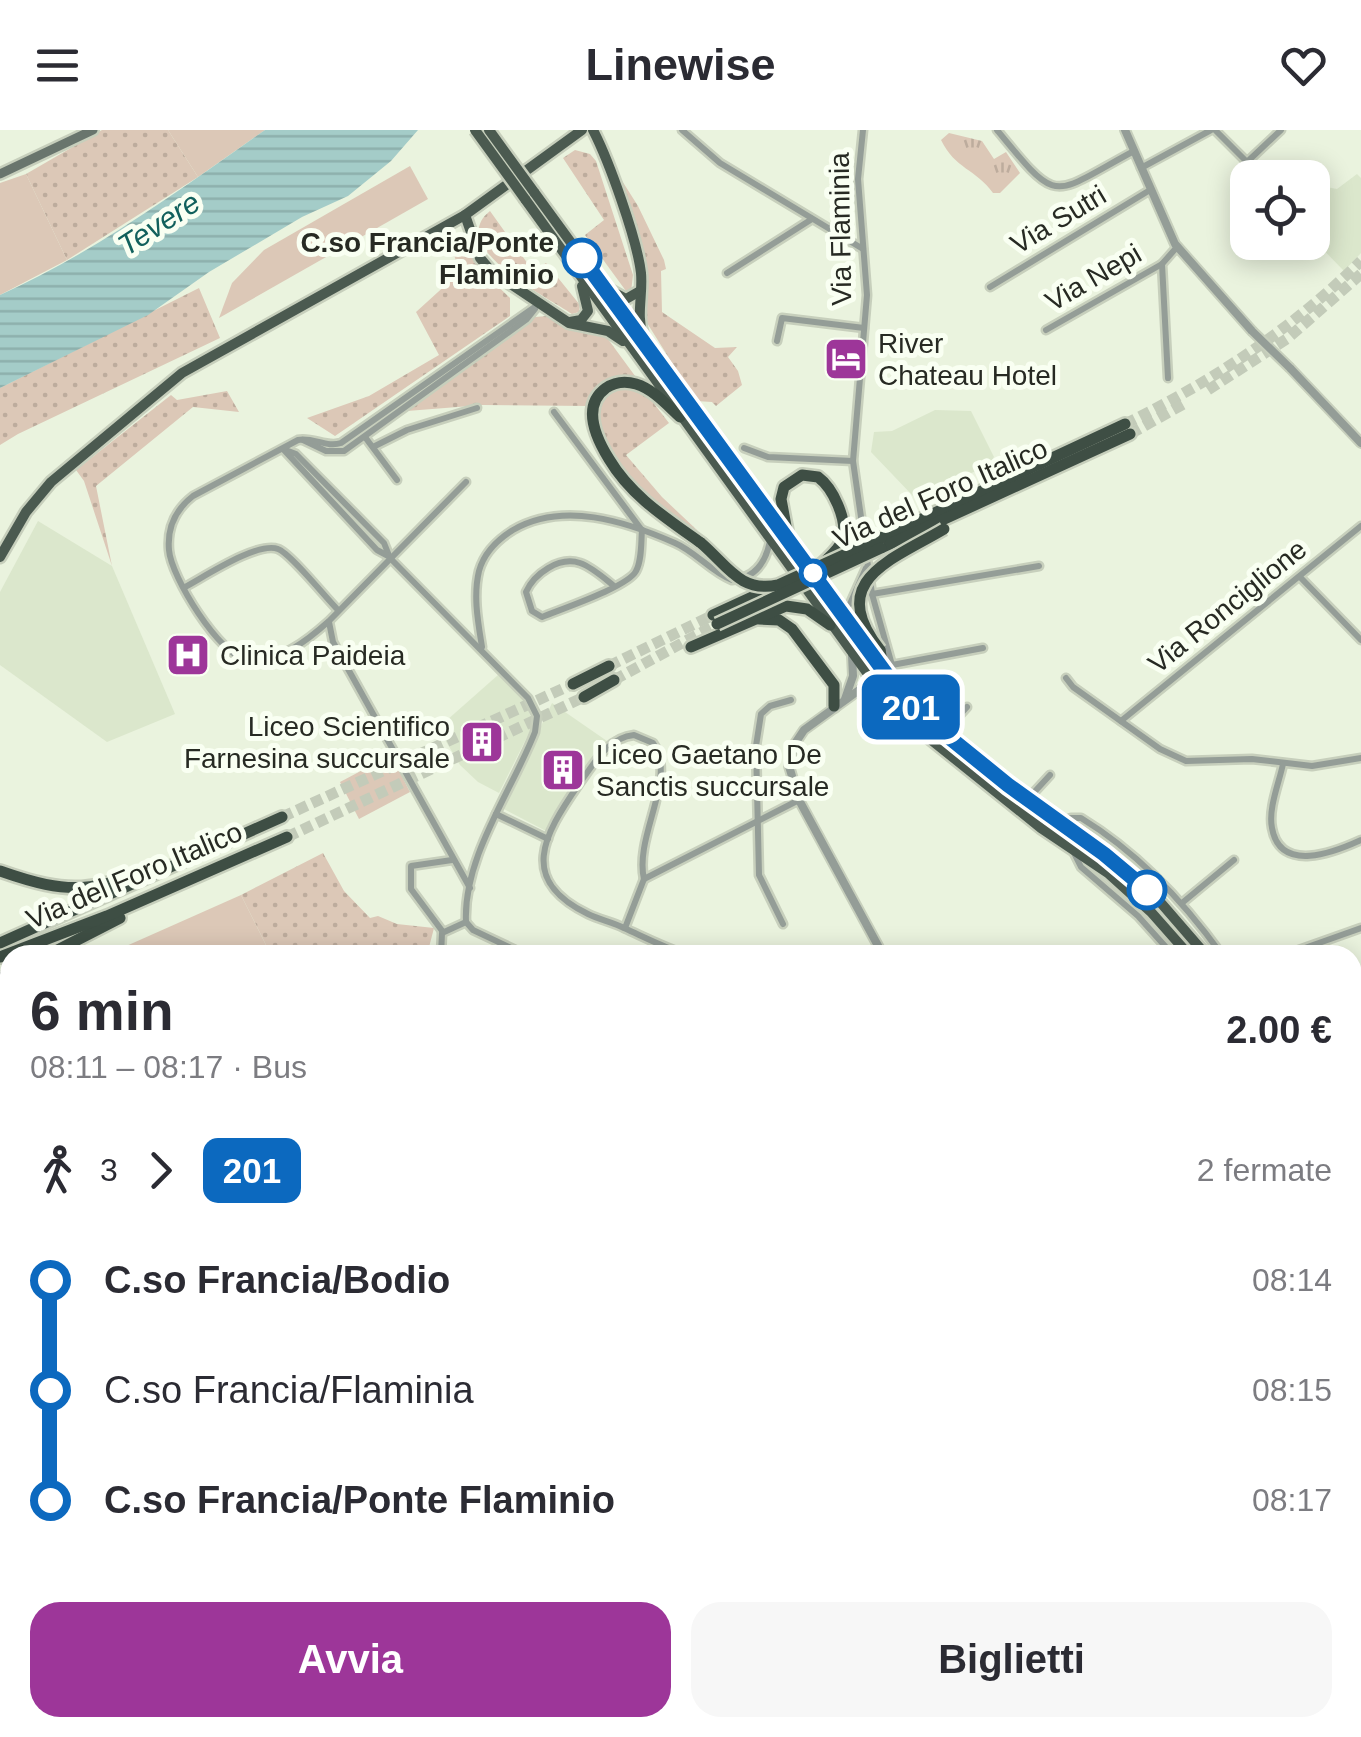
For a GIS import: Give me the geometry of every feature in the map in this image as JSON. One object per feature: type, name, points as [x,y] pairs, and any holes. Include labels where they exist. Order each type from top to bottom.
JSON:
[{"type":"highway","points":[[680,416],[646,388],[624,382],[602,392],[592,414],[602,445],[624,480],[656,512],[701,543],[748,586],[778,585]]},
{"type":"highway","name":"Via del Foro Italico","points":[[992,496],[881,543],[822,564],[715,620],[881,543],[1128,429],[992,496]]},
{"type":"highway","points":[[790,542],[782,506],[784,487],[807,475],[826,483],[840,516],[843,537],[822,564]]},
{"type":"highway","points":[[888,668],[860,617],[864,584],[879,566],[992,496]]},
{"type":"highway","points":[[691,646],[794,605],[807,609],[830,626]]},
{"type":"highway","points":[[750,620],[775,619],[792,630],[835,688],[839,702]]},
{"type":"highway","points":[[573,684],[609,666]]},
{"type":"highway","points":[[584,698],[614,680]]},
{"type":"highway","name":"Via del Foro Italico","points":[[0,942],[282,816]]},
{"type":"highway","points":[[0,870],[48,886],[88,889],[241,835]]},
{"type":"highway","name":"Via del Foro Italico","points":[[34,945],[287,837]]},
{"type":"highway","points":[[67,945],[196,878]]},
{"type":"main road","points":[[475,130],[604,287],[833,602],[888,668],[908,704],[1150,892],[1199,945]]},
{"type":"main road","points":[[489,130],[579,275],[830,626],[902,717],[1126,888],[1180,945]]},
{"type":"main road","points":[[0,557],[26,512],[51,482],[182,373],[465,215],[582,130]]},
{"type":"main road","points":[[593,130],[636,251],[639,322],[650,351]]},
{"type":"main road","points":[[0,174],[87,132]]},
{"type":"main road","points":[[465,215],[485,264],[568,323],[608,332],[628,343]]},
{"type":"main road","points":[[568,323],[581,320],[588,311],[579,275]]},
{"type":"main road","points":[[604,287],[626,299],[640,290]]},
{"type":"street","points":[[682,130],[720,164],[864,250]]},
{"type":"street","name":"Via Flaminia","points":[[863,130],[858,179],[867,289],[852,461],[867,567],[888,668]]},
{"type":"street","points":[[997,130],[1040,182],[1056,188],[1075,184],[1134,151]]},
{"type":"street","points":[[1125,130],[1177,247],[1252,331],[1361,442]]},
{"type":"street","points":[[1141,168],[1213,130],[1247,162],[1281,130]]},
{"type":"street","name":"Via Sutri","points":[[990,286],[1150,190]]},
{"type":"street","points":[[727,273],[812,219]]},
{"type":"street","name":"Via Nepi","points":[[1046,330],[1162,264],[1177,247]]},
{"type":"street","points":[[1162,264],[1168,378]]},
{"type":"street","points":[[302,439],[336,453],[528,318],[538,304]]},
{"type":"street","points":[[466,482],[329,621],[279,655],[245,660],[219,642],[185,587],[169,551],[176,512],[201,491],[302,439],[341,443],[538,304]]},
{"type":"street","points":[[777,341],[782,318],[864,328]]},
{"type":"street","points":[[373,447],[407,430],[477,408]]},
{"type":"street","points":[[554,412],[642,530],[636,572],[614,586],[542,617],[532,611],[526,592],[534,580],[549,568],[568,562],[580,563],[614,586]]},
{"type":"street","points":[[365,436],[397,480]]},
{"type":"street","points":[[282,448],[296,454],[372,530],[384,543],[390,558],[528,698],[535,712],[535,732],[484,838],[470,888],[466,922],[472,930],[504,945]]},
{"type":"street","points":[[744,448],[768,457],[852,461]]},
{"type":"street","points":[[482,650],[477,605],[484,558],[500,539],[527,523],[560,515],[605,520],[642,530],[681,546],[732,580],[746,578],[759,568],[770,541]]},
{"type":"street","name":"Via Ronciglione","points":[[1120,721],[1361,526]]},
{"type":"street","points":[[185,587],[251,552],[272,547],[283,551],[338,610]]},
{"type":"street","points":[[872,594],[1039,566]]},
{"type":"street","points":[[833,602],[843,607],[850,604],[867,567]]},
{"type":"street","points":[[1300,577],[1361,640]]},
{"type":"street","points":[[329,621],[333,642],[470,888]]},
{"type":"street","points":[[878,945],[799,800],[790,772],[794,745],[804,730],[888,668],[983,648]]},
{"type":"street","points":[[839,702],[853,676],[852,654]]},
{"type":"street","points":[[1066,678],[1163,751],[1186,760],[1252,759],[1322,766],[1361,758]]},
{"type":"street","points":[[783,924],[759,875],[756,746],[759,718],[768,708],[790,700]]},
{"type":"street","points":[[943,733],[966,706]]},
{"type":"street","points":[[626,928],[644,879],[640,862],[663,764],[656,746],[642,736],[627,735],[611,743],[576,790],[548,839],[542,869],[555,892],[588,914],[657,945]]},
{"type":"street","points":[[1283,764],[1271,824],[1282,846],[1296,855],[1312,857],[1361,840]]},
{"type":"street","points":[[1028,800],[1050,774]]},
{"type":"street","points":[[644,879],[799,800]]},
{"type":"street","points":[[496,814],[548,839]]},
{"type":"street","points":[[1060,824],[1075,817],[1136,860],[1182,904],[1215,945]]},
{"type":"street","points":[[1095,828],[1084,827],[1070,842],[1080,866],[1138,916],[1164,945]]},
{"type":"street","points":[[442,945],[443,932],[411,888],[411,866],[452,860]]},
{"type":"street","points":[[1182,904],[1234,860]]},
{"type":"street","points":[[443,932],[466,922]]},
{"type":"street","points":[[1313,945],[1361,928]]},
{"type":"street","points":[[1205,932],[1207,945]]},
{"type":"shaded area","points":[[1357,174],[1361,178],[1361,253],[1344,271],[1330,257],[1330,188],[1337,189]]},
{"type":"shaded area","points":[[935,410],[971,411],[994,457],[988,466],[914,497],[871,452],[874,432],[892,431]]},
{"type":"shaded area","points":[[38,521],[112,566],[175,714],[107,742],[0,665],[0,592]]},
{"type":"shaded area","points":[[498,675],[526,701],[533,725],[499,793],[478,782],[460,765],[438,728]]},
{"type":"shaded area","points":[[552,703],[607,741],[571,786],[546,831],[502,808]]},
{"type":"green space","points":[[102,130],[168,130],[198,177],[67,260],[26,174]]},
{"type":"green space","points":[[168,130],[265,130],[198,177]]},
{"type":"green space","points":[[949,133],[982,141],[994,159],[1006,152],[1020,173],[1000,193],[993,193],[947,150],[941,140]]},
{"type":"green space","points":[[575,150],[590,154],[596,161],[633,275],[631,292],[626,291],[585,235],[604,220],[563,158]]},
{"type":"green space","points":[[410,166],[428,199],[219,318],[232,283],[264,250]]},
{"type":"green space","points":[[26,174],[67,260],[0,295],[0,183]]},
{"type":"green space","points":[[619,176],[664,260],[662,312],[715,348],[737,347],[728,357],[742,385],[716,406],[696,401],[642,315],[644,262]]},
{"type":"green space","points":[[490,211],[533,271],[546,263],[580,305],[579,312],[572,314],[542,296],[490,255],[480,240],[480,225]]},
{"type":"green space","points":[[459,236],[481,270],[510,298],[510,316],[335,436],[307,418],[369,396],[439,355],[416,312],[460,272],[449,241]]},
{"type":"green space","points":[[199,288],[220,338],[0,445],[0,388]]},
{"type":"green space","points":[[547,316],[566,327],[605,335],[638,380],[628,378],[589,406],[483,405],[407,411],[535,317]]},
{"type":"green space","points":[[621,386],[645,392],[669,423],[626,455],[698,531],[638,486],[604,441],[597,419],[602,400]]},
{"type":"green space","points":[[227,391],[239,412],[193,407],[96,486],[112,566],[84,481],[76,470],[171,395],[177,400]]},
{"type":"green space","points":[[391,755],[410,792],[359,819],[340,782]]},
{"type":"green space","points":[[323,853],[344,891],[370,918],[378,916],[397,924],[434,928],[430,945],[266,945],[241,895]]},
{"type":"green space","points":[[241,895],[266,945],[128,945]]},
{"type":"water","name":"Tevere","points":[[265,130],[418,130],[391,161],[348,196],[302,217],[209,272],[148,315],[0,388],[0,295],[103,240]]},
{"type":"tunnel","points":[[1125,424],[1189,390],[1279,332],[1361,261]]},
{"type":"tunnel","points":[[1208,390],[1288,338],[1361,274]]},
{"type":"tunnel","points":[[1130,434],[1187,402]]},
{"type":"tunnel","points":[[609,666],[713,615]]},
{"type":"tunnel","points":[[614,680],[717,624]]},
{"type":"tunnel","points":[[282,817],[573,684]]},
{"type":"tunnel","points":[[287,837],[584,697]]},
{"type":"bus line","name":"201","points":[[582,258],[908,704],[1147,890]]},
{"type":"place","name":"C.so Francia/Ponte Flaminio","points":[[582,258]]},
{"type":"place","name":"River Chateau Hotel","points":[[846,359]]},
{"type":"place","name":"Clinica Paideia","points":[[188,655]]},
{"type":"place","name":"Liceo Scientifico Farnesina succursale","points":[[482,742]]},
{"type":"place","name":"Liceo Gaetano De Sanctis succursale","points":[[563,770]]}]
